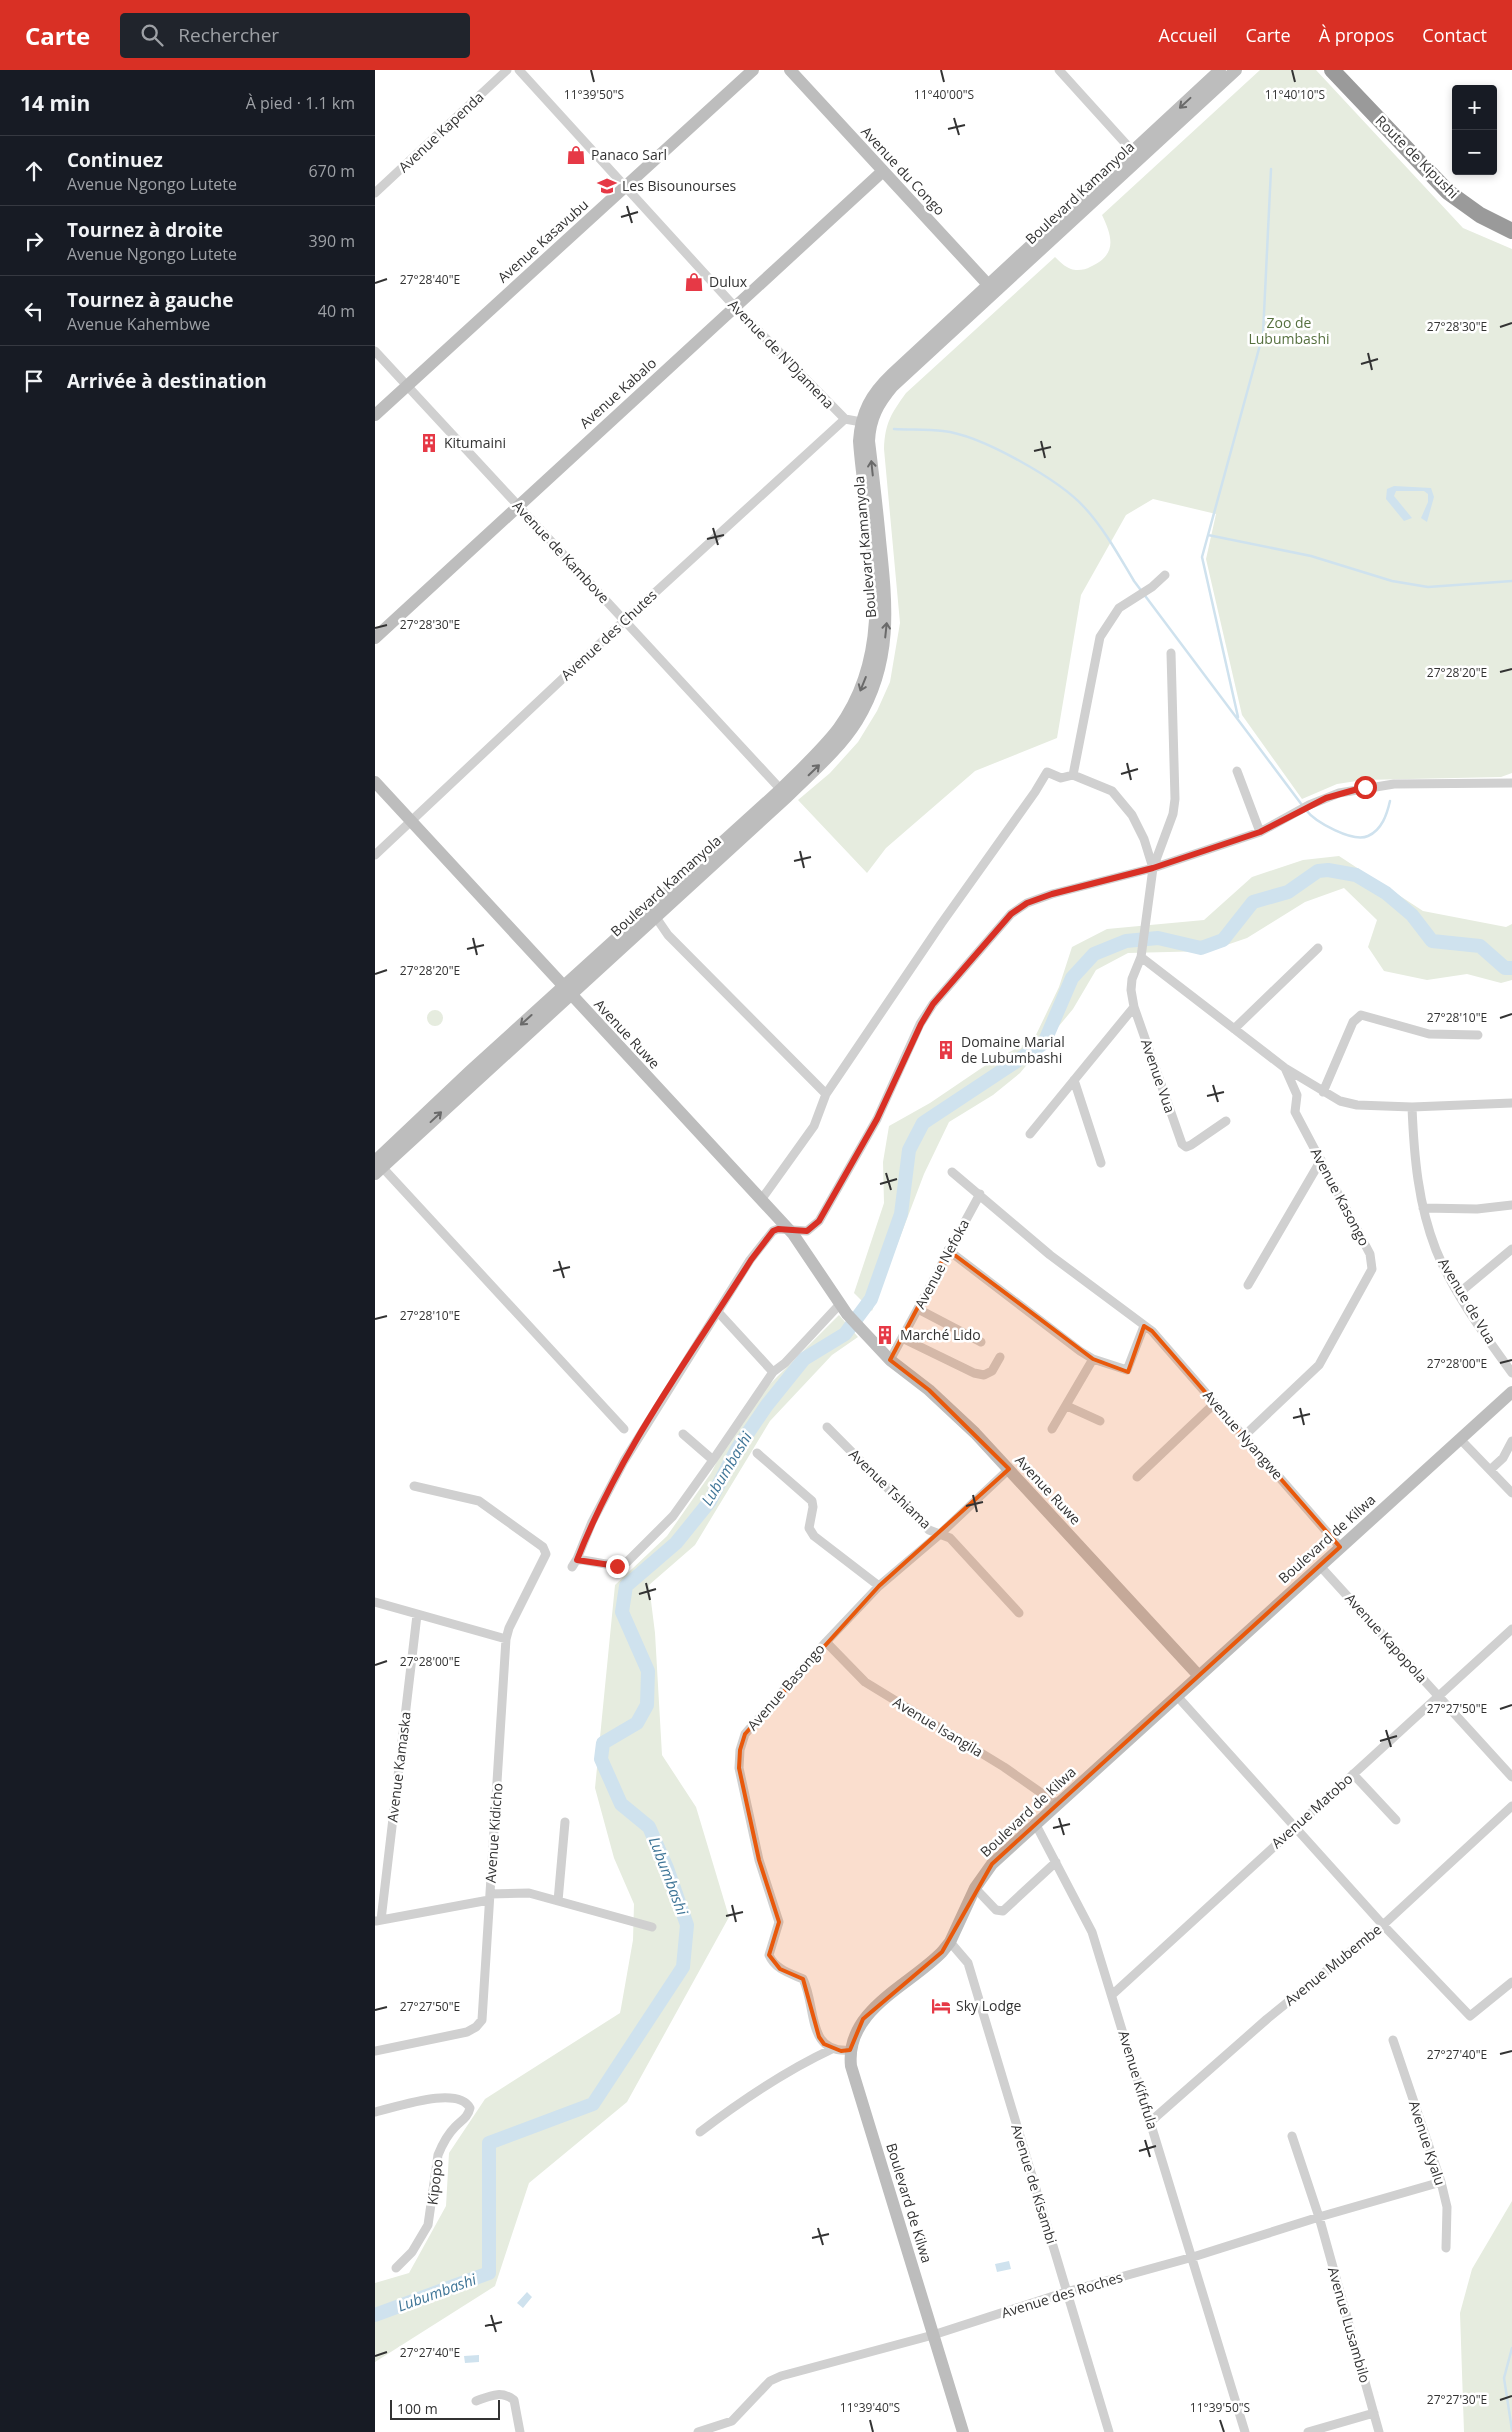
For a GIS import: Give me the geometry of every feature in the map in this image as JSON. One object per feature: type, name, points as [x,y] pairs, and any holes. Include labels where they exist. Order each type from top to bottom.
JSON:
[{"type":"highway","name":"Route de Kipushi","points":[[1332,70],[1449,192],[1480,215],[1512,231]]},
{"type":"street","name":"Avenue Kapenda","points":[[375,193],[507,70]]},
{"type":"street","name":"Avenue de N'Djamena","points":[[519,70],[735,307],[845,419],[866,423]]},
{"type":"street","name":"Avenue Kasavubu","points":[[375,415],[753,70]]},
{"type":"street","name":"Avenue du Congo","points":[[789,70],[991,289]]},
{"type":"street","points":[[1059,70],[1136,155]]},
{"type":"street","name":"Boulevard Kamanyola","points":[[377,1166],[567,990],[837,747],[856,723],[876,682],[884,648],[887,619],[866,423],[893,386],[991,289],[1136,155],[1221,70]]},
{"type":"street","name":"Boulevard Kamanyola","points":[[1136,155],[1236,70]]},
{"type":"street","name":"Avenue Kabalo","points":[[375,638],[883,171]]},
{"type":"street","name":"Avenue de Kambove","points":[[375,351],[784,793]]},
{"type":"street","name":"Avenue des Chutes","points":[[375,855],[625,620],[845,419]]},
{"type":"street","points":[[1073,776],[1100,637],[1119,608],[1152,587],[1165,575]]},
{"type":"street","points":[[1153,868],[1173,814],[1175,799],[1171,653]]},
{"type":"street","points":[[761,1200],[814,1126],[826,1094],[941,924],[1035,792],[1046,772],[1061,778],[1073,776],[1105,787],[1118,797],[1132,815],[1144,839],[1153,868]]},
{"type":"street","points":[[1237,772],[1260,832]]},
{"type":"street","name":"Avenue Ruwe","points":[[375,782],[410,823],[789,1229],[843,1309],[865,1333],[890,1360],[929,1390],[1009,1469],[1199,1676]]},
{"type":"street","points":[[843,1309],[773,1372],[673,1516],[623,1565],[575,1563],[592,1522],[624,1461],[717,1312],[770,1234],[778,1229],[807,1231],[819,1221],[877,1119],[921,1024],[933,1004],[1011,914],[1027,903],[1052,894],[1153,868],[1260,832],[1309,805],[1339,793],[1381,785],[1512,783]]},
{"type":"street","name":"Boulevard Kamanyola","points":[[567,990],[655,916],[784,793]]},
{"type":"street","name":"Avenue Vua","points":[[1153,868],[1141,956],[1132,979],[1131,990],[1134,1007],[1182,1144],[1191,1146],[1226,1121]]},
{"type":"street","points":[[655,916],[668,935],[826,1094]]},
{"type":"street","points":[[1234,1029],[1318,948]]},
{"type":"street","points":[[1141,956],[1285,1068],[1340,1101],[1357,1106],[1412,1107],[1512,1103]]},
{"type":"street","points":[[1030,1134],[1134,1007]]},
{"type":"street","points":[[1323,1092],[1353,1022],[1361,1015],[1429,1034],[1479,1035]]},
{"type":"street","name":"Avenue Kasongo","points":[[1244,1436],[1319,1365],[1372,1269],[1370,1254],[1295,1112],[1297,1095],[1285,1068]]},
{"type":"street","points":[[1074,1080],[1101,1163]]},
{"type":"street","name":"Avenue de Vua","points":[[1412,1107],[1413,1155],[1423,1208],[1437,1250],[1459,1294],[1512,1373]]},
{"type":"street","points":[[1248,1285],[1321,1160]]},
{"type":"street","points":[[377,1166],[624,1430]]},
{"type":"street","name":"Avenue Nyangwe","points":[[953,1172],[1050,1255],[1152,1331],[1340,1547]]},
{"type":"street","name":"Avenue Nefoka","points":[[890,1360],[980,1194]]},
{"type":"street","points":[[1423,1208],[1477,1209],[1512,1206]]},
{"type":"street","points":[[948,1250],[1093,1359],[1127,1370],[1144,1326]]},
{"type":"street","points":[[1459,1294],[1512,1250]]},
{"type":"street","points":[[918,1309],[981,1342]]},
{"type":"street","points":[[717,1312],[773,1372]]},
{"type":"street","points":[[902,1338],[974,1373],[989,1374],[1000,1357]]},
{"type":"street","points":[[1052,1429],[1093,1359]]},
{"type":"street","name":"Boulevard de Kilwa","points":[[963,2432],[851,2066],[850,2050],[863,2019],[933,1961],[950,1942],[975,1888],[992,1864],[1512,1392]]},
{"type":"street","points":[[1137,1477],[1215,1403]]},
{"type":"street","points":[[1067,1406],[1100,1421]]},
{"type":"street","name":"Avenue Tshiama","points":[[827,1426],[929,1530],[950,1538],[1019,1613]]},
{"type":"street","points":[[683,1434],[713,1460]]},
{"type":"street","points":[[1460,1439],[1512,1493]]},
{"type":"street","points":[[1490,1470],[1503,1458],[1512,1441]]},
{"type":"street","points":[[757,1453],[812,1501],[813,1507],[809,1528],[814,1536],[879,1586]]},
{"type":"street","name":"Avenue Basongo","points":[[832,2049],[825,2044],[816,2030],[803,1979],[780,1969],[772,1962],[769,1955],[779,1922],[759,1860],[739,1768],[740,1750],[745,1734],[826,1642],[879,1586],[940,1534],[1009,1469]]},
{"type":"street","name":"Avenue Kidicho","points":[[375,2051],[467,2032],[479,2025],[483,2016],[506,1639],[509,1628],[545,1556],[545,1549],[479,1501],[414,1486]]},
{"type":"street","name":"Avenue Kapopola","points":[[1320,1566],[1512,1777]]},
{"type":"street","points":[[375,1602],[506,1639]]},
{"type":"street","name":"Avenue Kamaska","points":[[378,1921],[417,1615]]},
{"type":"street","name":"Avenue Matobo","points":[[1113,1994],[1512,1629]]},
{"type":"street","name":"Avenue Isangila","points":[[826,1642],[865,1682],[1005,1767],[1057,1804]]},
{"type":"street","points":[[1177,1696],[1383,1925],[1444,1991],[1470,2016],[1512,1982]]},
{"type":"street","points":[[1353,1774],[1396,1820]]},
{"type":"street","name":"Avenue Mubembe","points":[[1150,2122],[1267,2018],[1383,1925],[1512,1806]]},
{"type":"street","points":[[558,1901],[565,1822]]},
{"type":"street","name":"Avenue Kifufula","points":[[1035,1823],[1089,1924],[1113,1994],[1150,2122],[1193,2257],[1245,2432]]},
{"type":"street","points":[[975,1888],[996,1910],[1001,1912],[1056,1862]]},
{"type":"street","points":[[378,1921],[489,1897],[529,1893],[652,1927]]},
{"type":"street","name":"Avenue de Kisambi","points":[[950,1942],[968,1963],[1109,2432]]},
{"type":"street","name":"Avenue Kyalu","points":[[1393,2040],[1441,2182],[1447,2207],[1446,2248]]},
{"type":"street","points":[[700,2132],[732,2107],[781,2076],[832,2049],[850,2050]]},
{"type":"street","name":"Kipopo","points":[[375,2112],[442,2097],[461,2098],[467,2102],[470,2108],[468,2115],[442,2144],[438,2155],[428,2225],[412,2252],[396,2268]]},
{"type":"street","name":"Avenue Lusambilo","points":[[1292,2136],[1319,2217],[1379,2432]]},
{"type":"street","name":"Avenue des Roches","points":[[698,2432],[732,2420],[764,2386],[775,2379],[933,2334],[1066,2292],[1193,2257],[1319,2217],[1441,2182]]},
{"type":"street","points":[[476,2401],[496,2394],[509,2396],[517,2404],[520,2432]]},
{"type":"street","points":[[1308,2432],[1373,2413]]},
{"type":"highlighted area","points":[[948,1250],[1093,1359],[1128,1372],[1144,1326],[1152,1331],[1340,1547],[992,1864],[942,1952],[863,2019],[850,2050],[841,2051],[824,2044],[819,2037],[803,1979],[780,1969],[769,1955],[779,1922],[759,1860],[739,1768],[740,1750],[745,1734],[879,1586],[1009,1469],[929,1390],[890,1360]]},
{"type":"green space","name":"Zoo de Lubumbashi","points":[[1260,70],[1316,70],[1463,228],[1512,249],[1512,773],[1501,777],[1363,780],[1337,784],[1302,799],[1242,715],[1206,559],[1216,514],[1153,499],[1126,515],[1081,595],[1057,738],[975,771],[886,848],[867,873],[798,800],[830,773],[858,742],[877,711],[890,682],[900,623],[884,449],[887,425],[906,393],[1055,257],[1067,267],[1078,270],[1088,268],[1105,257],[1109,251],[1110,238],[1102,215]]},
{"type":"green space","points":[[1339,856],[1423,911],[1506,927],[1512,924],[1512,980],[1501,983],[1467,974],[1427,980],[1384,971],[1368,947],[1377,920],[1344,888],[1305,902],[1247,938],[1209,951],[1128,953],[1096,970],[1073,1009],[1020,1073],[993,1095],[949,1122],[924,1174],[872,1311],[854,1293],[884,1203],[883,1162],[889,1126],[930,1103],[989,1063],[1034,1039],[1059,987],[1072,947],[1107,929],[1204,920],[1252,877],[1303,860]]},
{"type":"green space","points":[[435,1010],[443,1018],[435,1026],[427,1018]]},
{"type":"green space","points":[[839,1315],[858,1337],[832,1355],[770,1421],[695,1545],[649,1585],[655,1633],[662,1755],[696,1807],[729,1917],[627,2102],[529,2183],[495,2286],[375,2362],[375,2283],[409,2273],[446,2206],[449,2153],[485,2099],[620,2013],[633,1940],[634,1904],[614,1858],[595,1788],[615,1585],[667,1536],[711,1473],[744,1410]]},
{"type":"green space","points":[[1512,2201],[1512,2432],[1464,2432],[1460,2313],[1472,2269]]},
{"type":"water","points":[[1394,486],[1431,488],[1434,497],[1427,522],[1421,518],[1428,502],[1428,494],[1424,491],[1396,491],[1394,496],[1412,518],[1404,521],[1386,499],[1387,489]]},
{"type":"water","points":[[1009,2261],[1011,2269],[997,2272],[995,2264]]},
{"type":"water","points":[[527,2292],[532,2297],[523,2308],[517,2303]]},
{"type":"water","points":[[479,2355],[479,2362],[465,2363],[464,2356]]},
{"type":"waterway","points":[[1238,717],[1202,557],[1263,334],[1271,169]]},
{"type":"waterway","points":[[894,429],[943,431],[959,434],[978,441],[1039,472],[1085,508],[1099,525],[1134,581],[1302,805]]},
{"type":"waterway","points":[[1208,535],[1311,556],[1392,581],[1428,587],[1512,581]]},
{"type":"waterway","points":[[1306,810],[1317,820],[1335,830],[1353,837],[1361,837],[1368,836],[1377,830],[1385,816],[1390,801]]},
{"type":"waterway","name":"Lubumbashi","points":[[375,2315],[489,2273],[489,2143],[593,2104],[683,1967],[687,1925],[667,1868],[649,1827],[621,1804],[601,1759],[603,1743],[637,1723],[647,1705],[648,1671],[622,1612],[626,1586],[676,1543],[710,1501],[737,1449],[767,1405],[804,1359],[845,1334],[871,1299],[901,1214],[909,1150],[923,1123],[1044,1043],[1072,978],[1094,954],[1126,941],[1158,938],[1201,948],[1223,940],[1253,902],[1288,892],[1318,871],[1328,870],[1356,875],[1386,893],[1412,915],[1432,941],[1480,946],[1505,968],[1512,968]]},
{"type":"waterway","points":[[1512,2348],[1504,2378],[1512,2430]]},
{"type":"place","name":"Panaco Sarl","points":[[576,155]]},
{"type":"place","name":"Les Bisounourses","points":[[607,186]]},
{"type":"place","name":"Dulux","points":[[694,282]]},
{"type":"place","name":"Kitumaini","points":[[429,443]]},
{"type":"place","name":"Domaine Marial de Lubumbashi","points":[[946,1050]]},
{"type":"place","name":"Marché Lido","points":[[885,1335]]},
{"type":"place","name":"Sky Lodge","points":[[941,2006]]},
{"type":"route","points":[[617,1566],[577,1560],[592,1522],[624,1461],[751,1260],[770,1234],[778,1229],[807,1231],[813,1228],[819,1221],[877,1119],[921,1024],[933,1004],[1011,914],[1027,903],[1052,894],[1153,868],[1260,832],[1309,805],[1339,793],[1365,787]]}]
